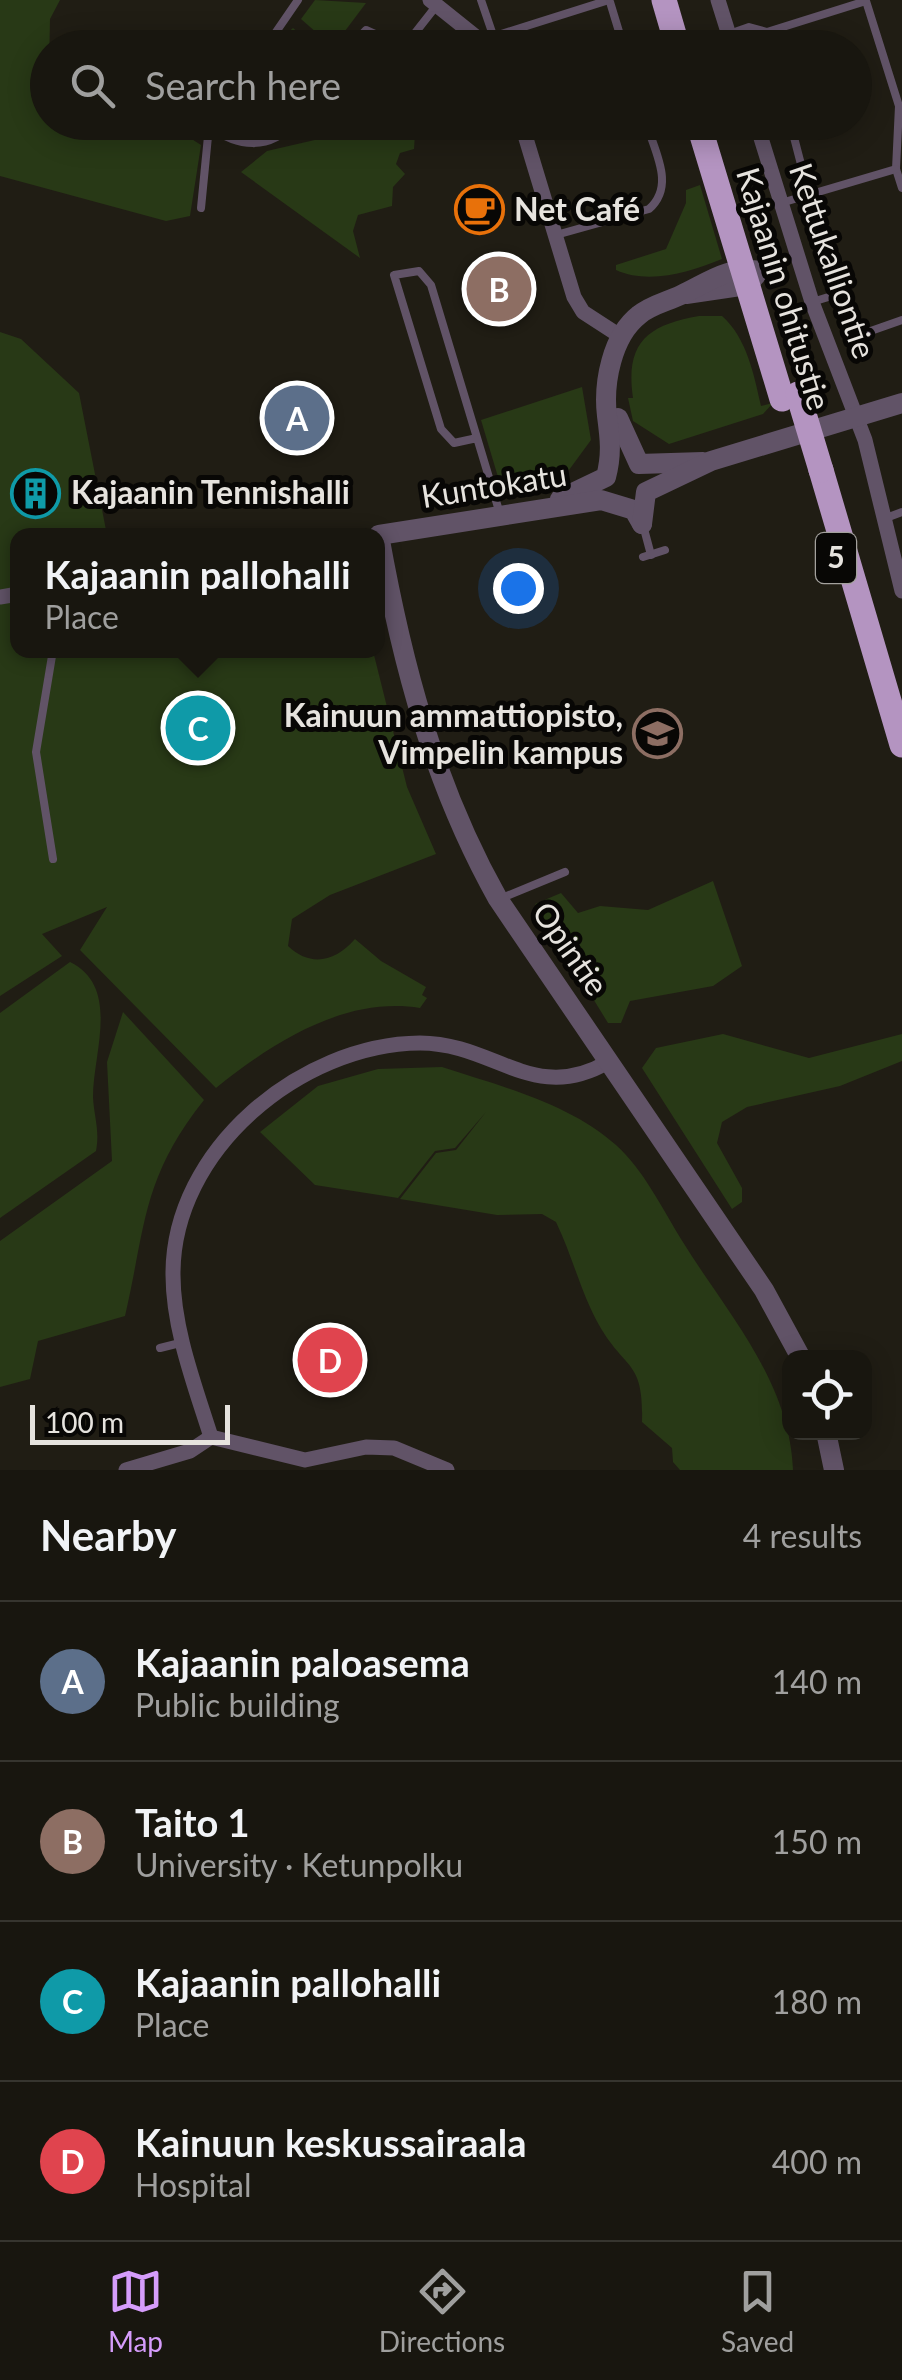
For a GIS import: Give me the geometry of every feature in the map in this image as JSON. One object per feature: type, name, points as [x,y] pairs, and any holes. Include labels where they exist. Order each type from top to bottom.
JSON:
[{"type":"highway","points":[[664,0],[674,30]]},
{"type":"highway","name":"Kajaanin ohitustie","points":[[704,140],[817,474],[902,745]]},
{"type":"highway","name":"Kajaanin ohitustie","points":[[717,140],[749,274]]},
{"type":"street","points":[[718,0],[728,30]]},
{"type":"street","points":[[434,2],[474,30]]},
{"type":"street","points":[[526,140],[583,312],[620,336]]},
{"type":"street","name":"Kettukalliontie","points":[[762,140],[812,302],[857,417],[902,591]]},
{"type":"street","points":[[642,524],[634,510],[607,489],[613,452],[609,387],[620,336],[644,311],[684,294],[704,280],[749,274]]},
{"type":"street","points":[[609,387],[623,434],[649,480],[642,524]]},
{"type":"street","points":[[619,502],[637,501],[646,492],[711,461],[902,403]]},
{"type":"street","points":[[544,506],[606,477],[619,462],[711,461]]},
{"type":"street","name":"Kuntokatu","points":[[385,535],[544,506],[619,502]]},
{"type":"street","name":"Opintie","points":[[385,563],[416,704],[436,773],[461,834],[498,900],[764,1290],[797,1350]]},
{"type":"street","points":[[211,1438],[184,1342],[173,1278],[176,1243],[187,1198],[206,1165],[252,1113],[330,1060],[375,1047],[424,1043],[461,1050],[548,1080],[588,1074],[608,1062]]},
{"type":"street","points":[[126,1470],[190,1451],[211,1438],[305,1460],[366,1447],[394,1448],[446,1470]]},
{"type":"street","points":[[828,1440],[834,1470]]},
{"type":"lane","points":[[277,30],[298,0]]},
{"type":"lane","points":[[482,0],[489,30]]},
{"type":"lane","points":[[529,30],[610,1],[619,30]]},
{"type":"lane","points":[[416,30],[434,2]]},
{"type":"lane","points":[[775,30],[866,2],[899,106],[896,169],[902,188]]},
{"type":"lane","points":[[202,208],[208,140]]},
{"type":"lane","points":[[228,140],[244,146],[270,140]]},
{"type":"lane","points":[[555,236],[649,209],[658,201],[663,176],[652,140]]},
{"type":"lane","points":[[795,140],[835,295],[852,331],[865,334],[902,320]]},
{"type":"lane","points":[[781,203],[896,169]]},
{"type":"lane","points":[[477,438],[454,443],[441,429],[394,274],[419,271],[431,285],[500,514]]},
{"type":"lane","points":[[812,302],[835,295]]},
{"type":"lane","points":[[882,520],[902,512]]},
{"type":"lane","points":[[642,524],[647,556],[665,550]]},
{"type":"lane","points":[[52,658],[36,752],[53,860]]},
{"type":"lane","points":[[498,900],[565,872]]},
{"type":"lane","points":[[160,1348],[184,1342]]},
{"type":"green space","points":[[0,0],[60,0],[50,19],[50,30],[30,30],[30,140],[193,140],[201,145],[190,216],[166,221],[0,176]]},
{"type":"green space","points":[[315,0],[366,3],[346,30],[314,30],[301,19]]},
{"type":"green space","points":[[315,140],[415,140],[414,149],[400,153],[396,164],[405,174],[393,187],[392,206],[358,215],[353,231],[360,258],[241,172],[267,151]]},
{"type":"green space","points":[[700,185],[722,259],[656,277],[616,270],[616,265],[666,249],[686,203],[686,190]]},
{"type":"green space","points":[[699,316],[722,316],[731,325],[748,358],[761,406],[773,403],[763,414],[669,444],[633,421],[628,398],[633,398],[633,363],[637,350],[653,331]]},
{"type":"green space","points":[[0,332],[21,339],[79,393],[106,528],[10,528],[10,658],[375,658],[407,787],[436,854],[330,895],[292,919],[288,946],[306,957],[323,959],[340,952],[355,939],[381,961],[426,987],[422,995],[427,998],[420,1008],[392,1006],[337,1016],[285,1040],[216,1088],[80,950],[107,907],[42,934],[62,956],[0,996]]},
{"type":"green space","points":[[582,387],[591,440],[569,470],[501,487],[481,420]]},
{"type":"green space","points":[[713,881],[742,966],[713,986],[630,1001],[621,1023],[608,1023],[535,904],[561,893],[578,913],[600,906],[648,910]]},
{"type":"green space","points":[[70,962],[86,973],[100,1004],[93,1097],[96,1151],[0,1218],[0,1013]]},
{"type":"green space","points":[[123,1012],[204,1100],[168,1154],[157,1179],[125,1316],[38,1341],[30,1379],[0,1387],[0,1241],[112,1161],[107,1062]]},
{"type":"green space","points":[[723,1034],[809,1058],[902,1034],[902,1061],[840,1086],[747,1107],[722,1122],[717,1143],[742,1188],[742,1202],[732,1209],[642,1068],[656,1048]]},
{"type":"green space","points":[[442,1067],[556,1107],[616,1145],[652,1189],[768,1376],[782,1413],[782,1440],[789,1440],[793,1470],[680,1470],[673,1462],[672,1448],[642,1422],[636,1376],[599,1325],[556,1222],[542,1214],[497,1215],[400,1199],[436,1153],[456,1150],[486,1112],[455,1148],[435,1151],[398,1198],[315,1185],[260,1132],[318,1086],[378,1069]]},
{"type":"place","name":"Net Café","points":[[479,210]]},
{"type":"place","name":"Taito 1","points":[[499,289]]},
{"type":"place","name":"Kajaanin paloasema","points":[[297,418]]},
{"type":"place","name":"Kajaanin Tennishalli","points":[[36,493]]},
{"type":"place","name":"Kajaanin pallohalli","points":[[198,728]]},
{"type":"place","name":"Kainuun ammattiopisto, Vimpelin kampus","points":[[658,734]]},
{"type":"place","name":"Kainuun keskussairaala","points":[[330,1360]]}]
